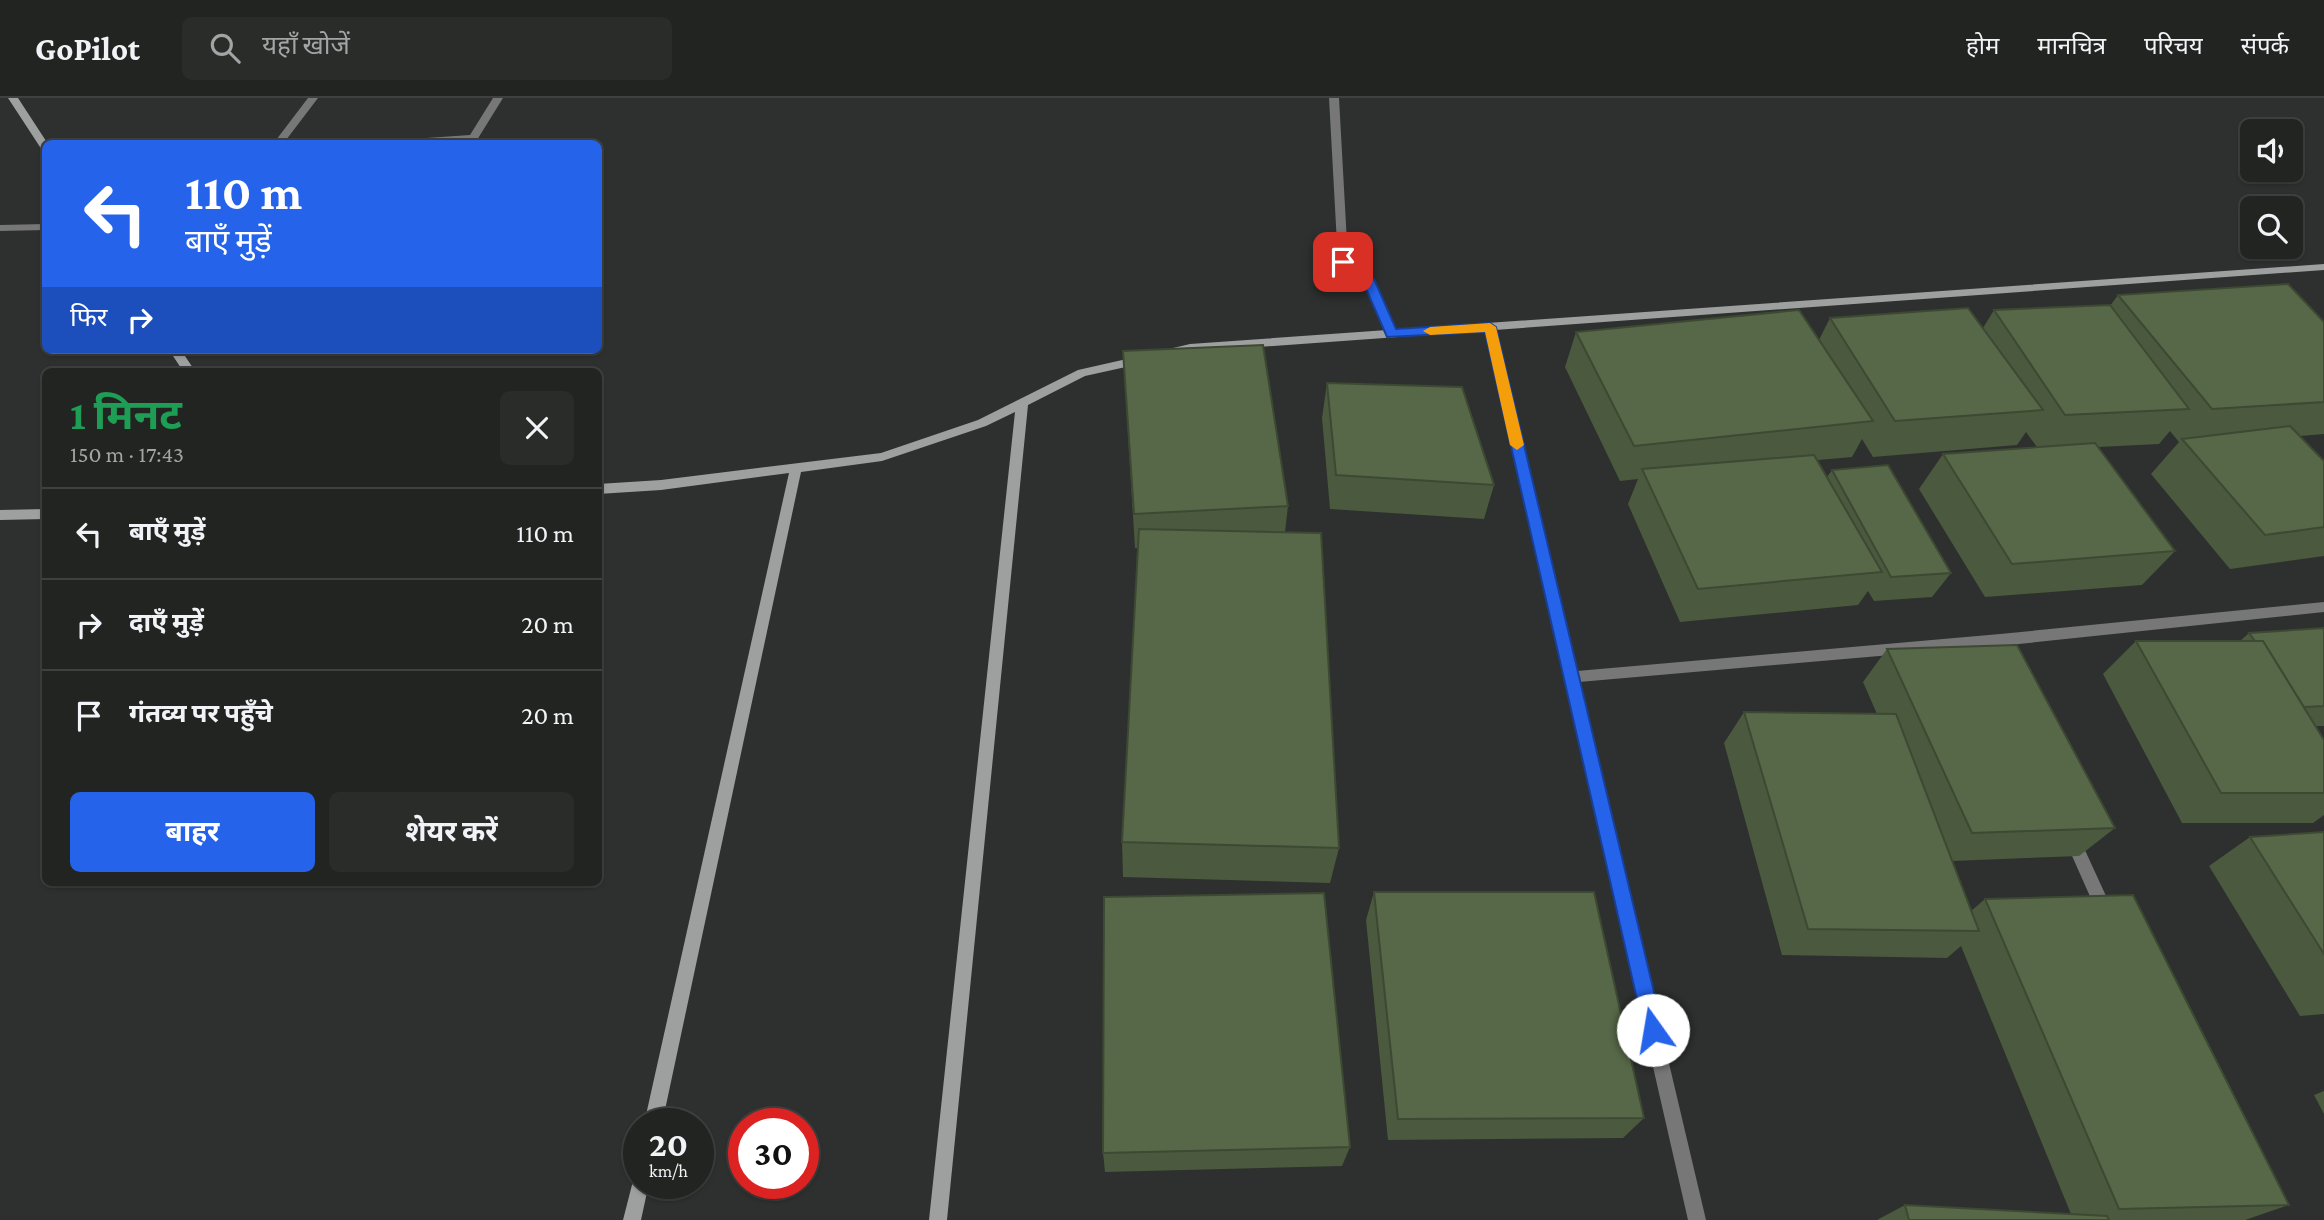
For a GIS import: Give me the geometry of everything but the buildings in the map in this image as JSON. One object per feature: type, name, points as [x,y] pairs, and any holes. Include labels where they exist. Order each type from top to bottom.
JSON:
[{"type":"street","points":[[13,98],[42,142]]},
{"type":"street","points":[[281,140],[313,98]]},
{"type":"street","points":[[443,140],[473,138],[498,98]]},
{"type":"street","points":[[1334,98],[1343,262],[1369,282],[1392,334]]},
{"type":"street","points":[[0,228],[42,227]]},
{"type":"street","points":[[1163,354],[1190,348],[2324,267]]},
{"type":"street","points":[[1490,327],[1697,1220]]},
{"type":"street","points":[[602,489],[661,485],[882,457],[982,424],[1082,373],[1149,358]]},
{"type":"street","points":[[939,1220],[1022,403]]},
{"type":"street","points":[[656,1108],[796,468]]},
{"type":"street","points":[[0,515],[42,514]]},
{"type":"street","points":[[1571,677],[2000,640],[2324,607]]},
{"type":"street","points":[[2000,640],[2014,678]]},
{"type":"street","points":[[2070,831],[2114,932]]},
{"type":"street","points":[[632,1220],[637,1199]]},
{"type":"slow traffic","points":[[1430,331],[1490,327],[1517,445]]},
{"type":"route","points":[[1343,262],[1348,269],[1369,282],[1392,334],[1490,327],[1653,1030]]}]
